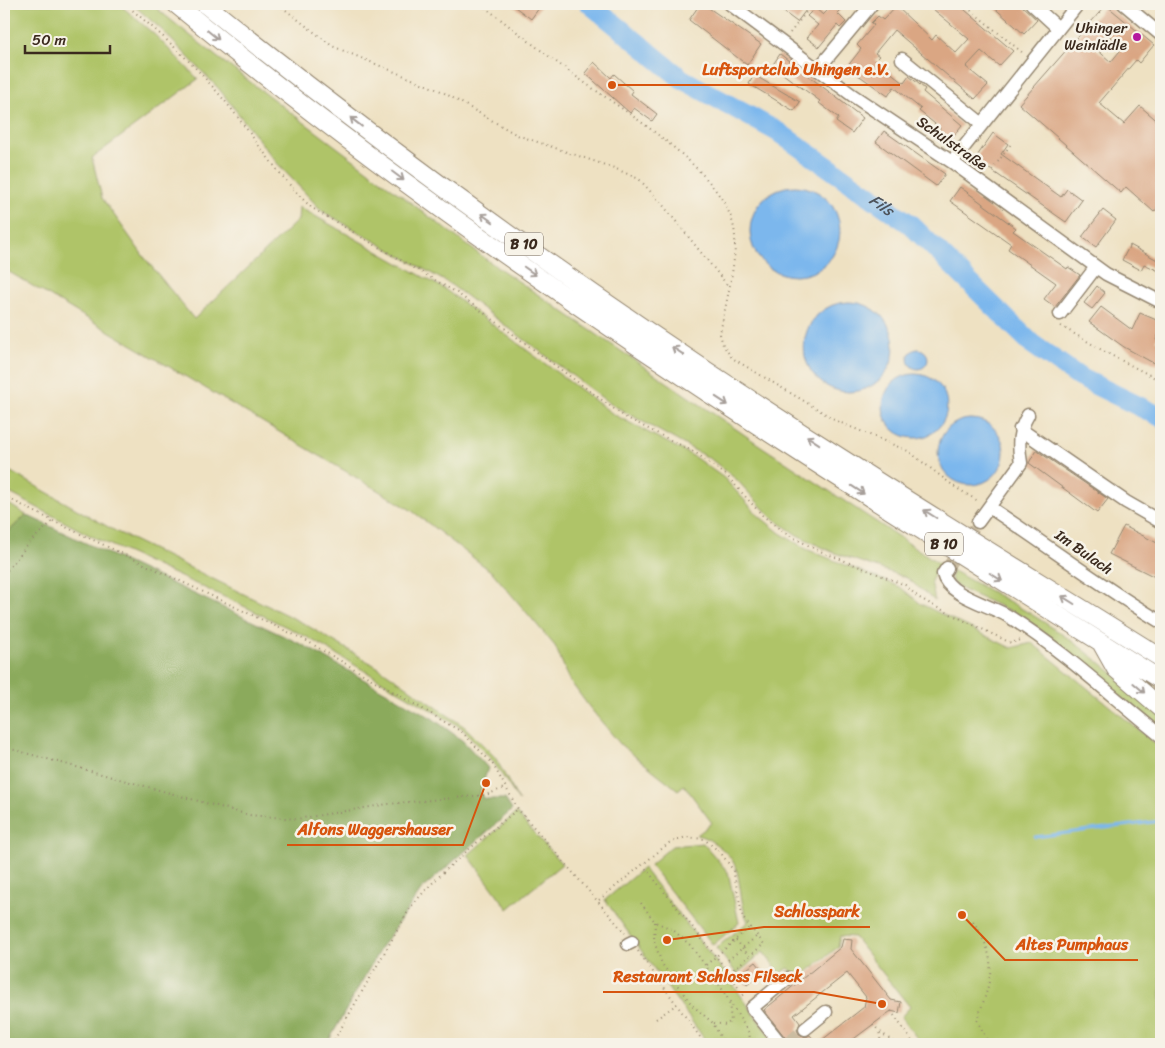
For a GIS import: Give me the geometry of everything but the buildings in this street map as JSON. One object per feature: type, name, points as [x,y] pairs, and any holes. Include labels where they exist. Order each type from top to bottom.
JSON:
[{"type":"highway","name":"B 10","points":[[176,4],[408,184],[608,326],[788,445],[1161,680]]},
{"type":"highway","name":"B 10","points":[[205,4],[382,142],[616,309],[854,467],[1161,658]]},
{"type":"highway","name":"B 10","points":[[1109,626],[1142,634],[1161,643]]},
{"type":"highway","points":[[1100,642],[1116,669],[1161,708]]},
{"type":"street","name":"Schulstraße","points":[[730,4],[1096,267],[1128,287],[1161,302]]},
{"type":"street","points":[[818,69],[872,4]]},
{"type":"street","points":[[1032,4],[1058,28]]},
{"type":"street","points":[[952,162],[981,123],[1078,4]]},
{"type":"street","points":[[1124,4],[1161,35]]},
{"type":"street","points":[[902,60],[981,123]]},
{"type":"street","points":[[1060,314],[1096,267]]},
{"type":"street","points":[[978,522],[1021,463],[1018,442],[1020,429],[1028,415]]},
{"type":"street","points":[[1020,429],[1126,502],[1161,522]]},
{"type":"street","name":"Im Bulach","points":[[989,508],[1125,600],[1161,622]]},
{"type":"street","points":[[947,568],[943,574],[944,579],[951,588],[1006,615],[1034,634],[1161,736]]},
{"type":"street","points":[[785,1044],[752,1008],[788,978]]},
{"type":"street","points":[[805,1029],[826,1012]]},
{"type":"path","points":[[125,4],[158,31],[212,85],[293,191],[312,208],[456,293],[625,417],[696,453],[726,475],[762,515],[785,533],[815,549],[905,584],[918,597],[934,606],[1011,643],[1034,634]]},
{"type":"path","points":[[278,4],[332,46],[441,91],[517,135],[614,168],[639,179],[662,204],[728,286]]},
{"type":"path","points":[[481,4],[528,41],[665,141],[694,166],[715,188],[727,208],[734,229],[733,255],[720,334],[723,345],[732,358],[840,422],[908,451],[955,488],[989,508]]},
{"type":"path","points":[[963,4],[1032,60]]},
{"type":"path","points":[[782,43],[807,11]]},
{"type":"path","points":[[992,170],[1010,144]]},
{"type":"path","points":[[1060,314],[1057,319],[1058,324],[1107,354],[1161,382]]},
{"type":"path","points":[[4,496],[305,640],[462,732],[492,763],[504,788],[518,808],[599,900],[705,1044]]},
{"type":"path","points":[[4,574],[30,542],[53,521]]},
{"type":"path","points":[[4,746],[249,815],[297,819],[388,804],[486,795],[504,788]]},
{"type":"path","points":[[332,1044],[410,908],[425,890],[467,850],[518,808]]},
{"type":"path","points":[[599,900],[669,842],[686,837],[704,839],[721,853],[733,870],[743,918],[764,944],[717,981]]},
{"type":"path","points":[[642,865],[717,956],[752,1008]]},
{"type":"path","points":[[641,903],[654,922],[672,929],[690,945],[706,965],[748,1033],[750,1044]]},
{"type":"path","points":[[973,921],[986,941],[992,963],[987,993],[977,1020],[989,1044]]},
{"type":"path","points":[[654,922],[654,941],[662,964],[692,1005],[713,1023],[724,1044]]},
{"type":"path","points":[[706,965],[750,927]]},
{"type":"path","points":[[728,960],[757,936]]},
{"type":"path","points":[[736,940],[749,956]]},
{"type":"path","points":[[713,1023],[726,1025],[731,1021],[728,1000]]},
{"type":"path","points":[[656,1019],[677,1004]]},
{"type":"path","points":[[891,1011],[914,1044]]},
{"type":"path","points":[[873,1024],[896,1044]]},
{"type":"path","points":[[879,1031],[882,1044]]},
{"type":"green space","points":[[4,4],[119,4],[155,35],[198,79],[92,158],[102,198],[144,257],[194,319],[298,220],[299,207],[443,288],[613,414],[693,456],[724,478],[759,516],[780,533],[806,549],[900,587],[921,604],[1011,648],[1032,643],[1161,748],[1161,1044],[918,1044],[920,1042],[901,1017],[910,1007],[854,937],[840,936],[838,947],[798,979],[789,968],[780,973],[763,952],[737,974],[716,948],[748,922],[735,865],[716,844],[697,835],[712,823],[684,785],[678,790],[621,745],[570,681],[555,646],[493,573],[411,510],[4,269]]},
{"type":"green space","points":[[132,4],[151,4],[217,57],[487,260],[761,446],[940,564],[931,581],[935,601],[907,578],[832,552],[797,535],[771,517],[737,480],[712,460],[609,403],[450,284],[322,211],[277,163],[219,89],[161,29]]},
{"type":"green space","points":[[187,4],[192,4],[272,67],[569,287],[568,290],[364,143]]},
{"type":"green space","points":[[4,468],[119,533],[303,623],[384,671],[465,727],[495,757],[519,801],[492,760],[462,728],[307,637],[91,536],[4,490]]},
{"type":"green space","points":[[4,501],[26,515],[4,536]]},
{"type":"green space","points":[[26,515],[303,645],[432,718],[463,741],[488,768],[480,792],[484,799],[505,799],[512,810],[422,889],[380,949],[327,1044],[4,1044],[4,536]]},
{"type":"green space","points":[[953,571],[1027,612],[1081,648],[1161,714],[1161,729],[1010,611],[959,588],[952,582],[951,575]]},
{"type":"green space","points":[[516,813],[562,864],[508,909],[468,855]]},
{"type":"green space","points":[[703,843],[728,872],[739,923],[713,945],[650,865],[672,846]]},
{"type":"green space","points":[[643,868],[725,973],[773,1041],[772,1044],[708,1044],[605,900]]},
{"type":"water","points":[[795,186],[812,189],[827,199],[837,214],[840,231],[837,248],[827,263],[812,273],[795,276],[778,273],[763,263],[753,248],[750,231],[753,214],[763,199],[778,189]]},
{"type":"water","points":[[840,302],[858,302],[874,309],[887,322],[894,338],[894,356],[887,372],[874,385],[858,392],[840,392],[824,385],[811,372],[804,356],[804,338],[811,322],[824,309]]},
{"type":"water","points":[[918,349],[925,352],[928,359],[925,366],[918,369],[911,366],[908,359],[911,352]]},
{"type":"water","points":[[915,374],[933,380],[941,388],[947,406],[941,424],[933,432],[915,438],[897,432],[889,424],[883,406],[889,388],[897,380]]},
{"type":"water","points":[[971,419],[983,422],[994,429],[1001,440],[1004,452],[1001,464],[994,475],[983,482],[971,485],[959,482],[948,475],[941,464],[938,452],[941,440],[948,429],[959,422]]},
{"type":"waterway","name":"Fils","points":[[590,4],[682,79],[778,132],[910,224],[1032,344],[1079,377],[1161,417]]},
{"type":"waterway","points":[[1035,837],[1161,821]]},
{"type":"tunnel","points":[[947,568],[978,522]]},
{"type":"tunnel","points":[[789,1042],[805,1029]]},
{"type":"place","name":"Uhinger Weinlädle","points":[[1137,37]]},
{"type":"place","name":"Luftsportclub Uhingen e.V.","points":[[612,85]]},
{"type":"place","name":"Alfons Waggershauser","points":[[486,783]]},
{"type":"place","name":"Altes Pumphaus","points":[[962,915]]},
{"type":"place","name":"Schlosspark","points":[[667,940]]},
{"type":"place","name":"Restaurant Schloss Filseck","points":[[882,1004]]}]
